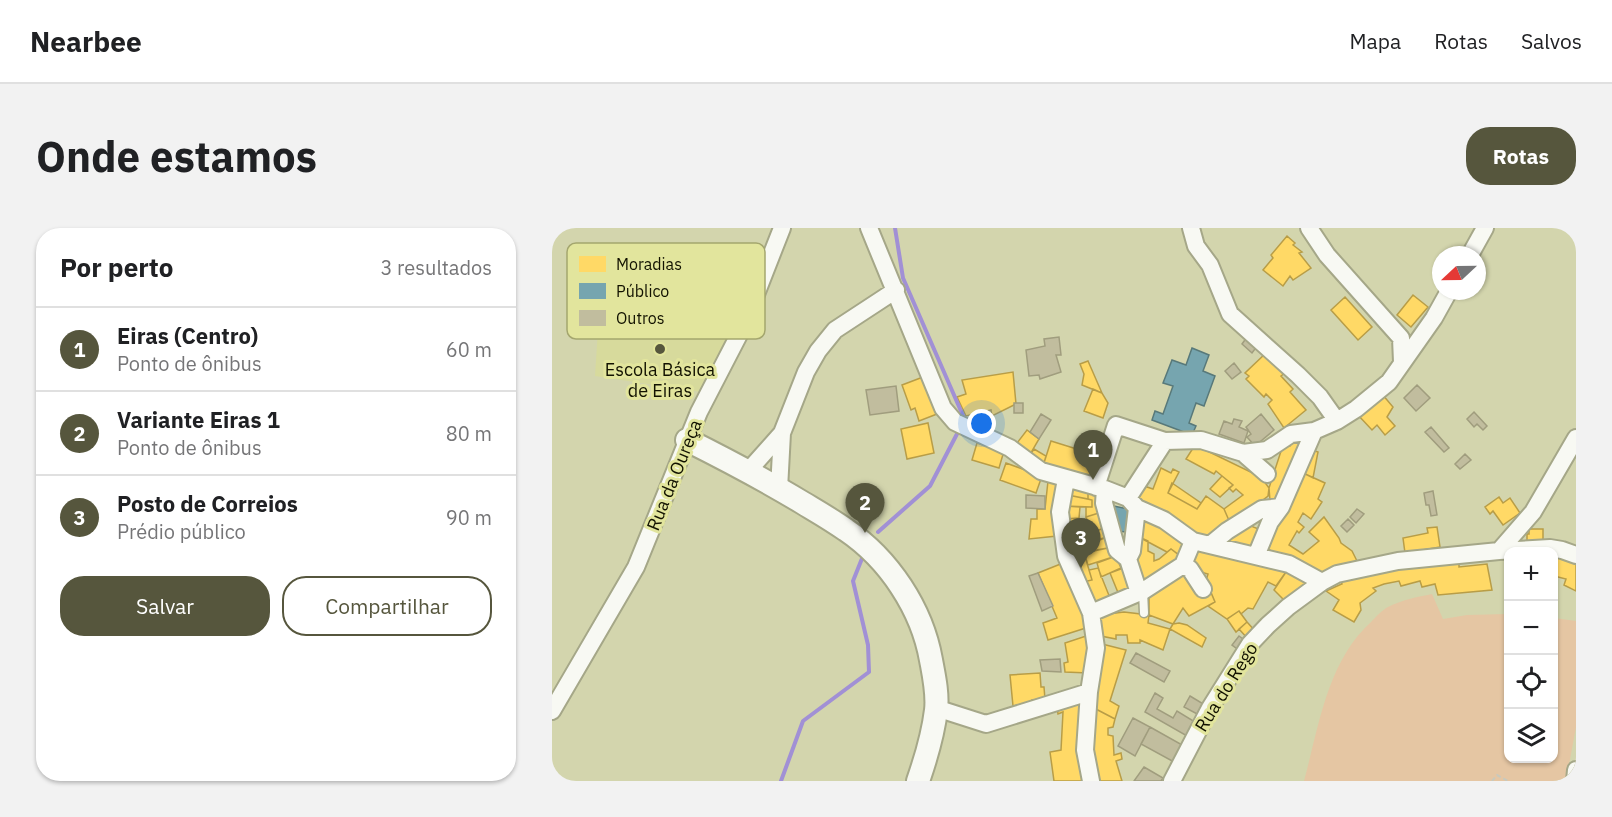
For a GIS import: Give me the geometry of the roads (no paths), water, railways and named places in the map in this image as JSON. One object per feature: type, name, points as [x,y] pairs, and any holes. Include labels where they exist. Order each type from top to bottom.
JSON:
[{"type":"street","points":[[869,228],[943,408],[955,422],[1010,447],[1041,471],[1101,488],[1164,520],[1202,543],[1289,564],[1322,582]]},
{"type":"street","points":[[1191,228],[1196,246],[1210,265],[1230,314],[1298,375],[1320,397],[1338,421]]},
{"type":"street","points":[[1309,228],[1327,255],[1401,338],[1402,362]]},
{"type":"street","points":[[1475,246],[1485,228]]},
{"type":"street","name":"Rua da Oureça","points":[[765,269],[780,229]]},
{"type":"street","points":[[780,489],[782,434],[806,372],[818,351],[835,330],[896,290]]},
{"type":"street","points":[[1243,453],[1267,450],[1291,434],[1314,431],[1356,410],[1389,382],[1444,300]]},
{"type":"street","name":"Rua da Oureça","points":[[552,711],[636,567],[699,412],[737,339]]},
{"type":"street","points":[[1141,592],[1128,559],[1117,550],[1101,488],[1116,425],[1165,441],[1201,440],[1243,453],[1267,474]]},
{"type":"street","points":[[1256,556],[1270,522],[1281,507],[1314,431]]},
{"type":"street","points":[[749,470],[782,434]]},
{"type":"street","points":[[1498,550],[1533,512],[1576,438]]},
{"type":"street","points":[[687,440],[749,470],[847,530],[889,570],[913,606],[929,645],[935,682],[936,708],[928,752],[918,781]]},
{"type":"street","points":[[1128,559],[1132,551],[1132,503],[1165,441]]},
{"type":"street","points":[[1066,479],[1060,512],[1066,556],[1091,613],[1096,648],[1089,692],[1085,750],[1092,781]]},
{"type":"street","points":[[1091,613],[1141,592],[1183,565],[1202,543],[1227,531],[1262,509],[1281,507]]},
{"type":"street","name":"Rua do Rego","points":[[1172,781],[1210,708],[1250,644],[1288,607],[1322,582],[1344,572],[1398,561],[1498,550],[1550,548],[1576,555]]},
{"type":"street","points":[[1183,565],[1190,569],[1203,589]]},
{"type":"street","points":[[936,708],[986,724],[1089,692]]},
{"type":"street","points":[[1575,781],[1576,770]]},
{"type":"lane","points":[[1141,592],[1144,613]]},
{"type":"waterway","points":[[895,228],[903,278],[964,418]]},
{"type":"waterway","points":[[878,532],[930,486],[958,432]]},
{"type":"waterway","points":[[781,781],[803,721],[869,672],[868,645],[853,581],[863,556]]},
{"type":"place","name":"Escola Básica de Eiras","points":[[660,349]]},
{"type":"place","name":"Eiras (Centro)","points":[[1093,480]]},
{"type":"place","name":"Variante Eiras 1","points":[[865,533]]},
{"type":"place","name":"Posto de Correios","points":[[1081,568]]}]
